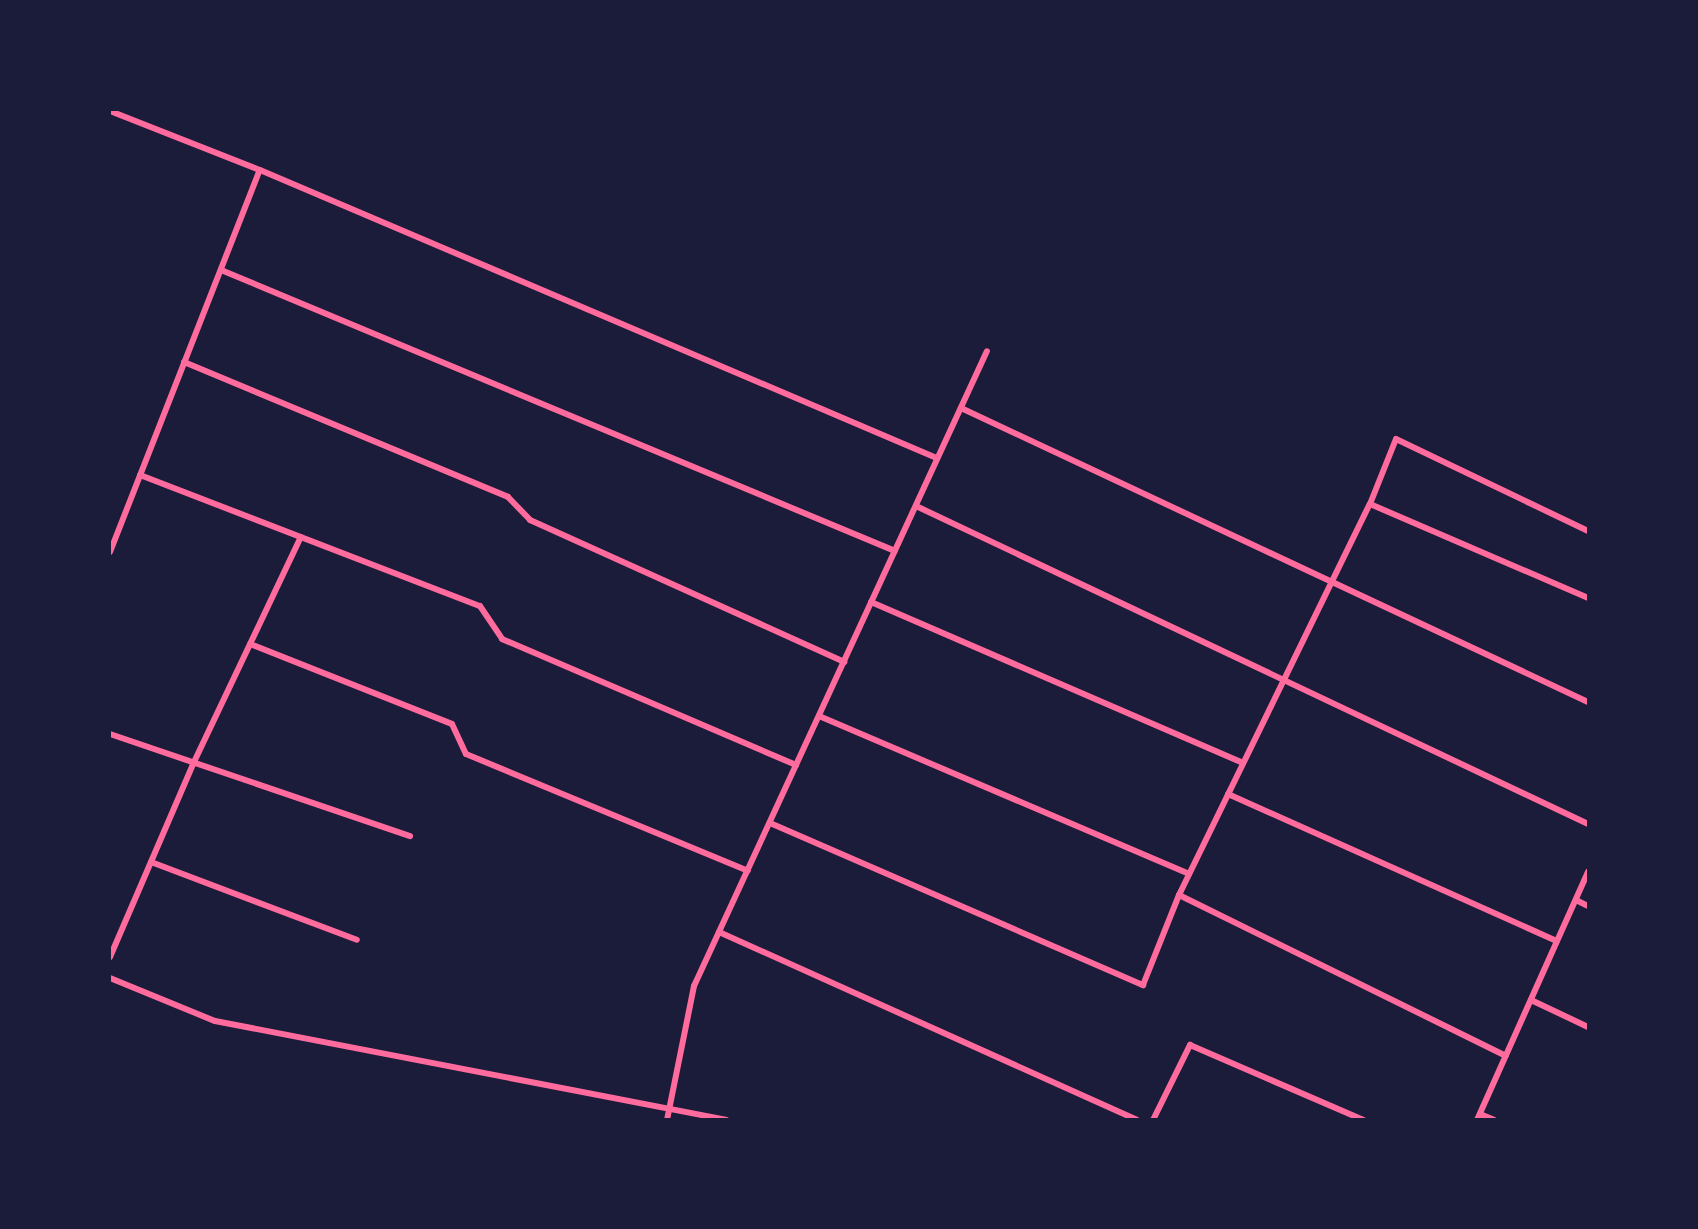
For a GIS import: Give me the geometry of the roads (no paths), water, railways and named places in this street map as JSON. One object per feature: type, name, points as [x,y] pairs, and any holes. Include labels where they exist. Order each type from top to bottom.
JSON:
[{"type":"street","points":[[110,111],[260,170],[937,458]]},
{"type":"street","points":[[110,552],[260,170]]},
{"type":"street","points":[[221,270],[895,551]]},
{"type":"street","points":[[667,1119],[694,986],[987,351]]},
{"type":"street","points":[[184,362],[508,497],[530,520],[844,662]]},
{"type":"street","points":[[961,408],[1588,702]]},
{"type":"street","points":[[770,823],[1143,986],[1179,895],[1370,504],[1396,439],[1588,531]]},
{"type":"street","points":[[140,475],[480,606],[502,639],[796,765]]},
{"type":"street","points":[[1370,504],[1588,598]]},
{"type":"street","points":[[915,506],[1588,824]]},
{"type":"street","points":[[110,957],[194,762],[301,537]]},
{"type":"street","points":[[872,602],[1243,764]]},
{"type":"street","points":[[250,644],[452,724],[466,753],[748,871]]},
{"type":"street","points":[[819,716],[1189,874]]},
{"type":"street","points":[[110,734],[410,836]]},
{"type":"street","points":[[1228,794],[1557,941]]},
{"type":"street","points":[[151,862],[357,940]]},
{"type":"street","points":[[1494,1119],[1479,1117],[1588,872]]},
{"type":"street","points":[[1179,895],[1506,1056]]},
{"type":"street","points":[[1576,900],[1588,906]]},
{"type":"street","points":[[719,932],[1137,1119]]},
{"type":"street","points":[[110,978],[215,1021],[727,1119]]},
{"type":"street","points":[[1531,1000],[1588,1027]]},
{"type":"street","points":[[1153,1119],[1190,1045],[1363,1119]]}]
